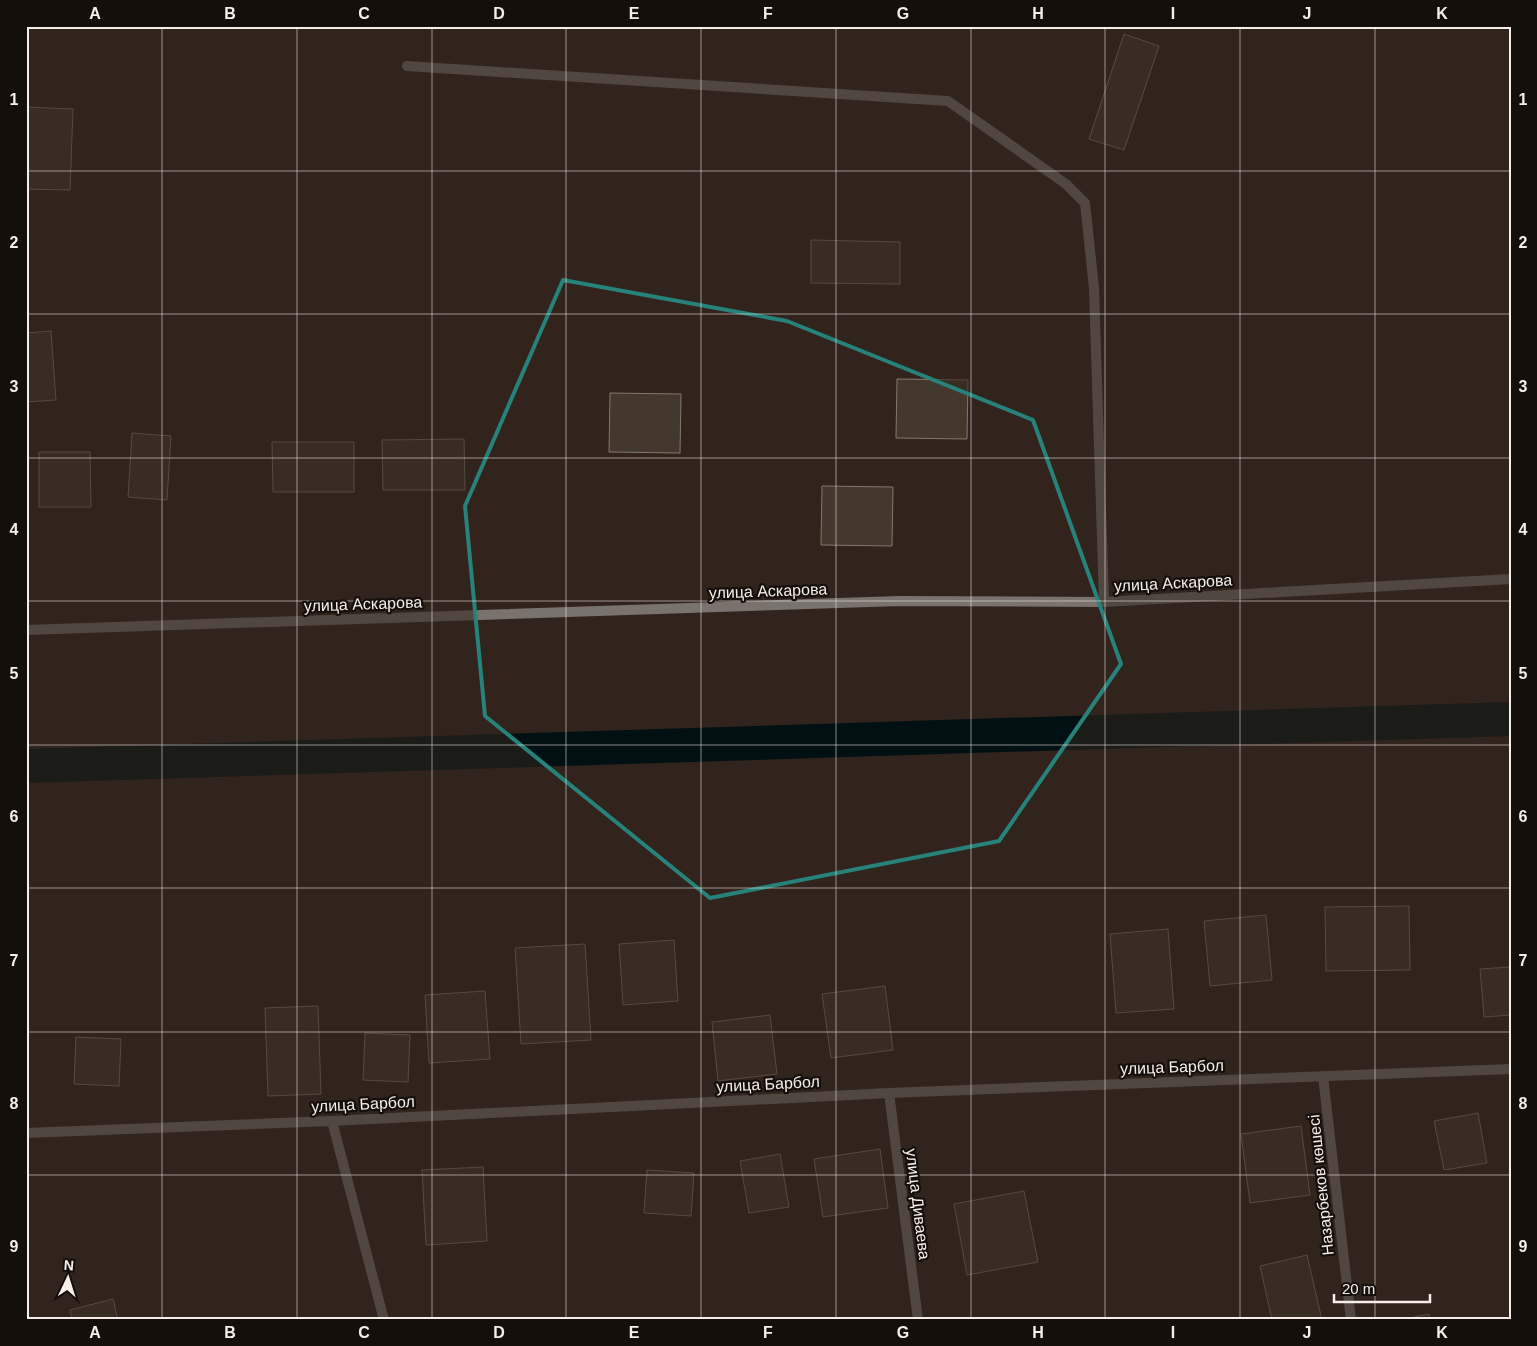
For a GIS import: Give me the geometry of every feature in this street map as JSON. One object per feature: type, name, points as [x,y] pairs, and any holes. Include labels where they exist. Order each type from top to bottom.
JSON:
[{"type":"street","points":[[407,66],[948,101],[1066,184],[1085,203],[1094,288],[1104,602]]},
{"type":"street","name":"улица Аскарова","points":[[26,630],[900,601],[1104,602],[1511,579]]},
{"type":"street","name":"улица Барбол","points":[[26,1133],[332,1121],[889,1093],[1511,1069]]},
{"type":"street","name":"Назарбеков көшесі","points":[[1324,1076],[1351,1320]]},
{"type":"street","name":"улица Диваева","points":[[889,1093],[918,1320]]},
{"type":"street","points":[[332,1121],[384,1320]]},
{"type":"highlighted area","points":[[563,280],[787,321],[1033,420],[1121,664],[999,841],[710,898],[485,716],[465,506]]},
{"type":"building","points":[[1124,34],[1159,46],[1124,150],[1089,139]]},
{"type":"building","points":[[26,107],[73,109],[70,190],[26,189]]},
{"type":"building","points":[[811,240],[900,242],[900,284],[811,283]]},
{"type":"building","points":[[51,331],[56,400],[26,402],[26,333]]},
{"type":"building","points":[[897,379],[968,380],[967,439],[896,438]]},
{"type":"building","points":[[610,393],[681,394],[680,453],[609,452]]},
{"type":"building","points":[[132,433],[171,436],[167,500],[128,497]]},
{"type":"building","points":[[464,439],[465,490],[383,490],[382,440]]},
{"type":"building","points":[[272,442],[354,442],[354,492],[273,492]]},
{"type":"building","points":[[39,452],[90,452],[91,507],[39,507]]},
{"type":"building","points":[[822,486],[893,487],[892,546],[821,545]]},
{"type":"building","points":[[1409,906],[1410,970],[1326,971],[1325,907]]},
{"type":"building","points":[[1266,915],[1272,980],[1210,986],[1204,921]]},
{"type":"building","points":[[1168,929],[1174,1009],[1116,1013],[1110,934]]},
{"type":"building","points":[[674,940],[678,1001],[623,1005],[619,944]]},
{"type":"building","points":[[585,944],[591,1040],[521,1044],[515,948]]},
{"type":"building","points":[[1511,967],[1511,1015],[1484,1017],[1480,969]]},
{"type":"building","points":[[885,986],[893,1050],[831,1058],[822,994]]},
{"type":"building","points":[[485,991],[490,1059],[429,1063],[425,995]]},
{"type":"building","points":[[318,1006],[321,1094],[268,1096],[265,1008]]},
{"type":"building","points":[[770,1015],[777,1074],[718,1081],[712,1022]]},
{"type":"building","points":[[365,1033],[410,1035],[408,1082],[363,1080]]},
{"type":"building","points":[[76,1037],[121,1039],[119,1086],[74,1084]]},
{"type":"building","points":[[1478,1113],[1487,1163],[1444,1170],[1434,1121]]},
{"type":"building","points":[[1301,1126],[1310,1195],[1250,1203],[1241,1134]]},
{"type":"building","points":[[880,1149],[888,1208],[823,1217],[814,1159]]},
{"type":"building","points":[[780,1154],[789,1207],[749,1213],[740,1161]]},
{"type":"building","points":[[483,1167],[487,1241],[426,1245],[422,1170]]},
{"type":"building","points":[[647,1170],[694,1173],[691,1216],[644,1213]]},
{"type":"building","points":[[1024,1191],[1038,1262],[967,1275],[954,1204]]},
{"type":"building","points":[[1307,1255],[1322,1320],[1272,1320],[1260,1266]]},
{"type":"building","points":[[113,1299],[118,1320],[72,1320],[70,1310]]},
{"type":"building","points":[[1429,1314],[1430,1320],[1399,1320]]},
{"type":"waterway","points":[[26,766],[1511,719]]}]
